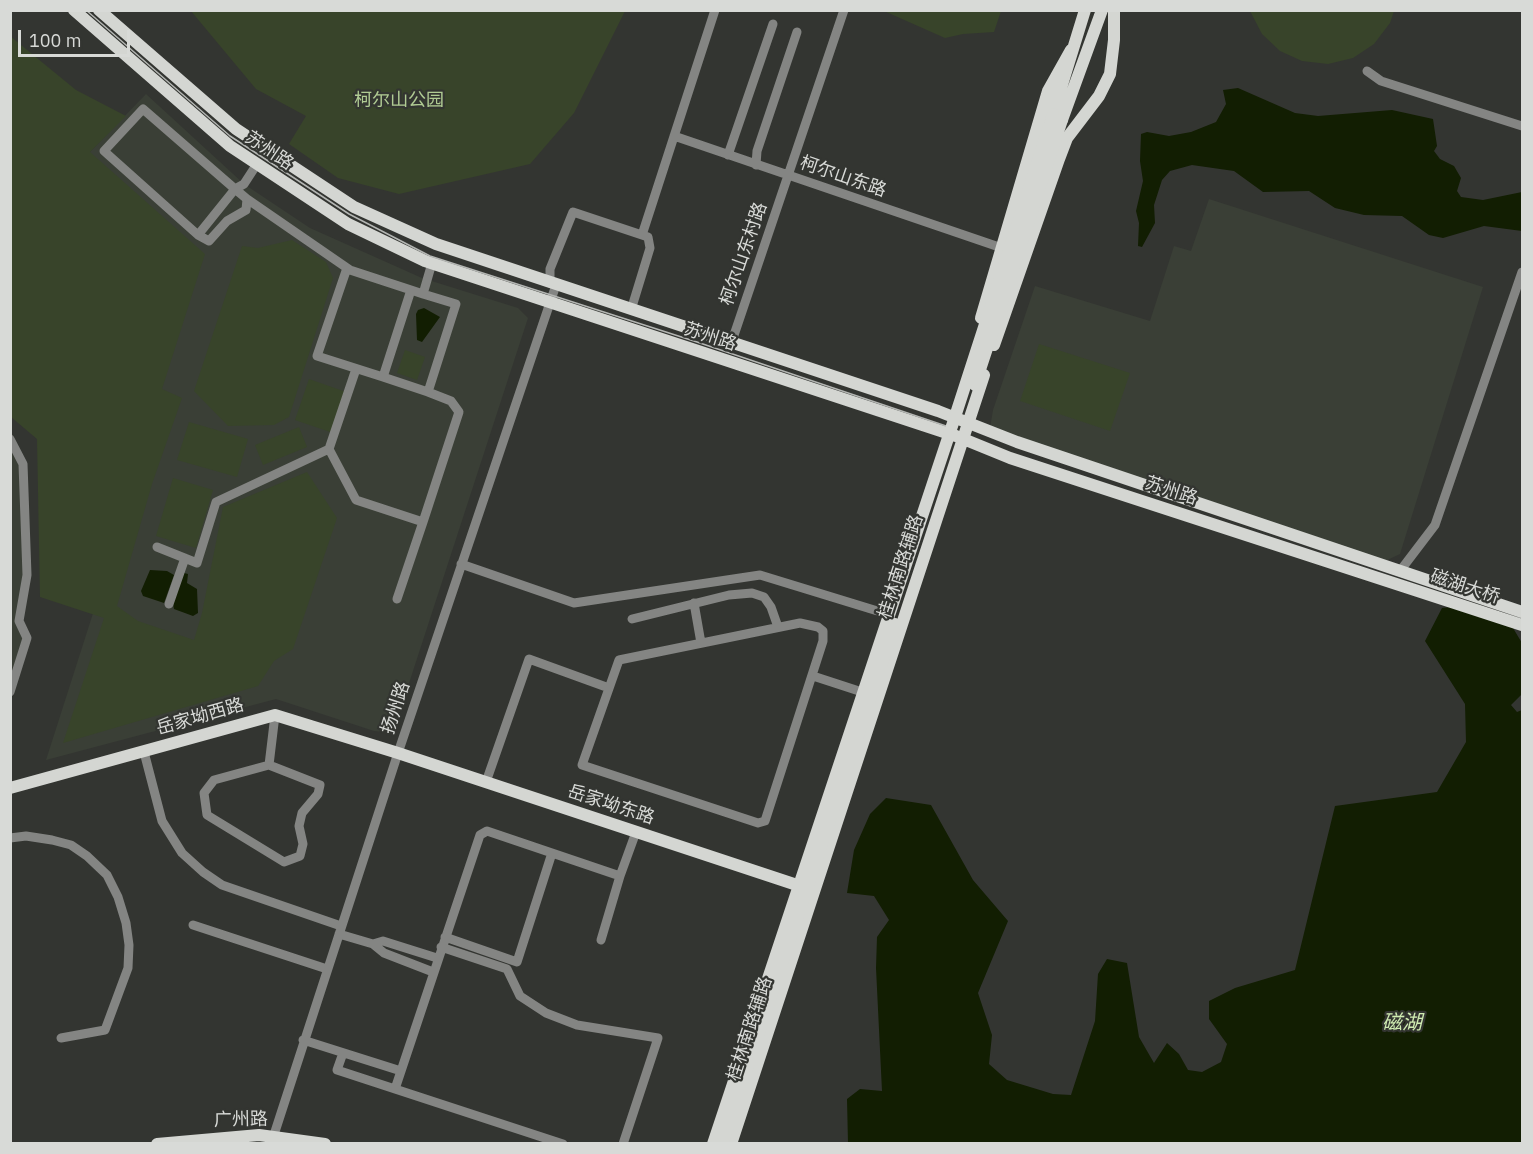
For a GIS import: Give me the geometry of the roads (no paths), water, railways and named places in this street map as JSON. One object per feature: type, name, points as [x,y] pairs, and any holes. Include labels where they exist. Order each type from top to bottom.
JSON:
[{"type":"main road","name":"苏州路","points":[[74,10],[163,91],[230,146],[348,224],[432,263],[962,438],[1010,458],[1398,577]]},
{"type":"main road","name":"苏州路","points":[[99,10],[236,129],[354,207],[436,244],[968,421],[1017,442],[1398,577]]},
{"type":"main road","points":[[722,1143],[1058,117],[1071,50],[1085,10]]},
{"type":"main road","points":[[712,1143],[1058,117],[1102,10]]},
{"type":"main road","name":"桂林南路辅路","points":[[731,1143],[962,438],[1059,159],[1067,138],[1099,96],[1110,74],[1114,40],[1114,10]]},
{"type":"main road","name":"桂林南路辅路","points":[[707,1143],[796,885],[884,613],[952,416],[1048,91],[1071,50]]},
{"type":"main road","name":"磁湖大桥","points":[[1398,577],[1522,612]]},
{"type":"main road","name":"磁湖大桥","points":[[1398,577],[1522,625]]},
{"type":"main road","points":[[275,715],[398,753]]},
{"type":"main road","name":"岳家坳西路","points":[[10,788],[275,715]]},
{"type":"main road","name":"岳家坳东路","points":[[398,753],[813,890]]},
{"type":"main road","name":"广州路","points":[[157,1143],[259,1135],[272,1140],[325,1143]]},
{"type":"street","points":[[631,310],[650,248],[648,237],[642,235],[715,10]]},
{"type":"street","name":"柯尔山东村路","points":[[731,344],[844,10]]},
{"type":"street","points":[[728,155],[773,24]]},
{"type":"street","points":[[756,165],[757,151],[797,32]]},
{"type":"street","points":[[1367,71],[1377,80],[1522,126]]},
{"type":"street","points":[[247,199],[246,210],[227,221],[209,241],[198,235],[104,151],[143,109],[247,199],[347,268],[456,304],[428,392]]},
{"type":"street","name":"柯尔山东路","points":[[674,136],[1002,248]]},
{"type":"street","points":[[198,235],[235,189],[244,184],[257,164]]},
{"type":"street","name":"扬州路","points":[[272,1140],[398,753],[550,303],[553,284],[550,269],[573,212],[642,235]]},
{"type":"street","points":[[423,294],[432,263]]},
{"type":"street","points":[[347,268],[317,356],[451,401],[459,412],[397,599]]},
{"type":"street","points":[[1398,577],[1435,525],[1522,272]]},
{"type":"street","points":[[383,377],[411,290]]},
{"type":"street","points":[[157,547],[197,563],[216,502],[329,449],[356,369]]},
{"type":"street","points":[[10,439],[23,464],[23,509],[27,531],[27,575],[19,621],[27,638],[10,692]]},
{"type":"street","points":[[329,449],[356,500],[423,522]]},
{"type":"street","points":[[170,600],[185,558]]},
{"type":"street","points":[[461,564],[574,603],[760,575],[884,613]]},
{"type":"street","points":[[632,619],[729,595],[752,593],[764,597],[771,607],[778,627]]},
{"type":"street","points":[[694,603],[701,643]]},
{"type":"street","points":[[800,623],[818,627],[823,632],[823,641],[765,822],[758,823],[582,765],[619,660],[778,627],[800,623]]},
{"type":"street","points":[[486,782],[529,659],[609,688]]},
{"type":"street","points":[[813,676],[859,691]]},
{"type":"street","points":[[268,765],[275,715]]},
{"type":"street","points":[[144,752],[162,821],[182,853],[202,872],[222,885],[340,930],[373,944],[384,953],[433,972]]},
{"type":"street","points":[[268,765],[320,785],[318,794],[302,813],[299,826],[303,844],[300,855],[284,862],[207,816],[204,793],[214,780],[268,765]]},
{"type":"street","points":[[395,1089],[480,835],[487,831],[620,876]]},
{"type":"street","points":[[601,940],[636,832]]},
{"type":"street","points":[[10,838],[26,836],[52,840],[70,845],[87,856],[107,875],[118,897],[126,923],[129,945],[128,969],[105,1030],[61,1038]]},
{"type":"street","points":[[514,978],[552,853]]},
{"type":"street","points":[[193,925],[327,969]]},
{"type":"street","points":[[445,937],[517,962]]},
{"type":"street","points":[[373,944],[383,941],[437,958]]},
{"type":"street","points":[[441,948],[507,969],[514,978],[520,996],[546,1013],[577,1025],[658,1038],[623,1143]]},
{"type":"street","points":[[303,1040],[401,1071]]},
{"type":"street","points":[[343,1053],[337,1071],[563,1143]]},
{"type":"water","points":[[1238,88],[1295,113],[1318,116],[1392,110],[1433,119],[1437,146],[1434,151],[1440,159],[1454,166],[1461,178],[1457,191],[1461,197],[1483,200],[1522,192],[1522,231],[1484,226],[1443,238],[1429,235],[1402,216],[1364,215],[1335,208],[1309,191],[1263,192],[1234,171],[1192,165],[1170,171],[1162,180],[1154,205],[1155,223],[1142,247],[1138,246],[1139,223],[1136,211],[1143,181],[1140,161],[1141,134],[1147,132],[1169,136],[1191,132],[1216,122],[1226,104],[1223,90]]},
{"type":"water","points":[[424,308],[440,317],[422,342],[417,340],[416,314],[418,310]]},
{"type":"water","points":[[150,570],[167,571],[174,575],[164,603],[143,596],[141,591]]},
{"type":"water","points":[[184,573],[188,574],[187,583],[197,589],[198,613],[193,616],[174,609],[173,603]]},
{"type":"water","name":"磁湖","points":[[1469,605],[1510,623],[1522,643],[1522,694],[1511,705],[1517,712],[1522,710],[1522,1143],[848,1143],[847,1099],[860,1089],[882,1091],[876,968],[877,937],[889,920],[874,896],[847,893],[854,850],[870,814],[886,798],[931,805],[973,880],[1008,921],[978,993],[992,1035],[989,1064],[1007,1080],[1053,1094],[1071,1095],[1095,1021],[1098,974],[1107,959],[1127,963],[1139,1037],[1154,1063],[1167,1043],[1179,1054],[1188,1070],[1202,1072],[1221,1062],[1227,1044],[1209,1019],[1209,1001],[1235,988],[1295,970],[1335,806],[1437,792],[1466,742],[1465,704],[1425,641],[1442,608]]},
{"type":"tram line","points":[[86,10],[230,136],[349,214],[430,256],[697,342],[952,428],[945,460],[716,1144]]},
{"type":"park label","name":"柯尔山公园","points":[[399,101]]}]
